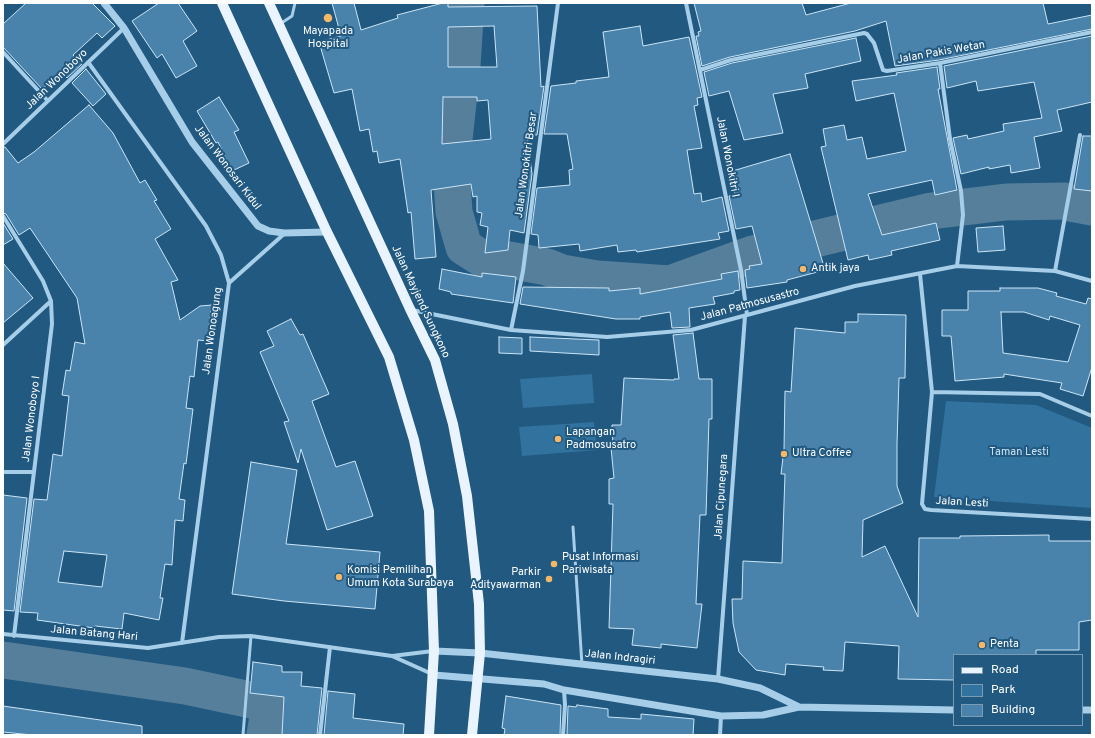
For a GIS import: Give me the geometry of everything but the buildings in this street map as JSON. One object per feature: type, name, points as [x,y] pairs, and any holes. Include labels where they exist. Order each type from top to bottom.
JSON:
[{"type":"main road","points":[[222,3],[327,232],[389,357],[414,440],[429,511],[434,651],[434,675],[429,735]]},
{"type":"main road","name":"Jalan Mayjend Sungkono","points":[[268,3],[435,360],[453,424],[467,496],[479,604],[480,653],[472,735]]},
{"type":"street","name":"Jalan Wonosari Kidul","points":[[104,3],[124,28],[192,142],[258,226],[269,231],[284,233],[327,232]]},
{"type":"street","name":"Jalan Wonokitri Besar","points":[[511,330],[523,271],[558,3]]},
{"type":"street","name":"Jalan Wonokitri I","points":[[686,3],[741,270],[746,316]]},
{"type":"street","name":"Jalan Wonoboyo","points":[[3,144],[124,28]]},
{"type":"street","name":"Jalan Pakis Wetan","points":[[700,70],[731,60],[864,33],[867,34],[874,43],[881,66],[885,71],[940,63],[1092,32]]},
{"type":"street","points":[[3,52],[48,101]]},
{"type":"street","name":"Jalan Wonoagung","points":[[88,62],[206,226],[220,255],[229,283],[182,643]]},
{"type":"street","points":[[940,63],[950,139],[961,191],[963,215],[957,266]]},
{"type":"street","points":[[1055,271],[1080,135]]},
{"type":"street","name":"Jalan Wonoboyo I","points":[[3,216],[43,281],[51,301],[52,324],[14,636]]},
{"type":"street","points":[[229,283],[284,233]]},
{"type":"street","name":"Jalan Patmosusastro","points":[[410,309],[511,330],[607,337],[691,330],[855,286],[957,266],[1055,271],[1092,281]]},
{"type":"street","name":"Jalan Lesti","points":[[920,274],[932,392],[922,504],[925,509],[1092,519]]},
{"type":"street","points":[[3,345],[51,301]]},
{"type":"street","name":"Jalan Cipunegara","points":[[718,679],[746,316]]},
{"type":"street","points":[[932,392],[1040,394],[1092,416]]},
{"type":"street","points":[[3,472],[34,472]]},
{"type":"street","name":"Jalan Batang Hari","points":[[3,634],[148,648],[219,637],[252,636],[392,656]]},
{"type":"street","points":[[320,735],[330,647]]},
{"type":"street","points":[[392,656],[434,651]]},
{"type":"street","name":"Jalan Indragiri","points":[[434,651],[480,653],[718,679],[760,688],[800,707]]},
{"type":"street","points":[[392,656],[434,675]]},
{"type":"street","name":"Jalan Indragiri","points":[[434,675],[544,684],[564,690],[721,716],[763,715],[800,707],[953,710]]},
{"type":"street","points":[[563,735],[565,705],[564,690]]},
{"type":"street","points":[[720,735],[721,716]]},
{"type":"lane","points":[[279,25],[292,16],[295,3]]},
{"type":"lane","points":[[573,527],[582,664]]},
{"type":"lane","points":[[243,735],[252,636]]},
{"type":"green space","name":"Lapangan Padmosusatro","points":[[592,374],[594,403],[523,408],[520,379]]},
{"type":"green space","name":"Taman Lesti","points":[[946,401],[1036,405],[1092,428],[1092,508],[934,497]]},
{"type":"green space","name":"Lapangan Padmosusatro","points":[[594,422],[597,450],[522,456],[519,427]]},
{"type":"waterway","points":[[466,3],[462,66],[451,167],[454,212],[464,247],[486,261],[509,260],[547,267],[562,273],[597,279],[670,284],[753,254],[931,211],[1006,202],[1064,201]]},
{"type":"waterway","points":[[1070,203],[1092,207]]},
{"type":"waterway","points":[[3,660],[185,686],[270,704],[265,735]]},
{"type":"place","name":"Mayapada Hospital","points":[[328,18]]},
{"type":"place","name":"Antik jaya","points":[[803,269]]},
{"type":"place","name":"Lapangan Padmosusatro","points":[[558,439]]},
{"type":"place","name":"Ultra Coffee","points":[[784,454]]},
{"type":"place","name":"Pusat Informasi Pariwisata","points":[[554,564]]},
{"type":"place","name":"Komisi Pemilihan Umum Kota Surabaya","points":[[339,577]]},
{"type":"place","name":"Parkir Adityawarman","points":[[549,579]]},
{"type":"place","name":"Penta","points":[[982,645]]}]
